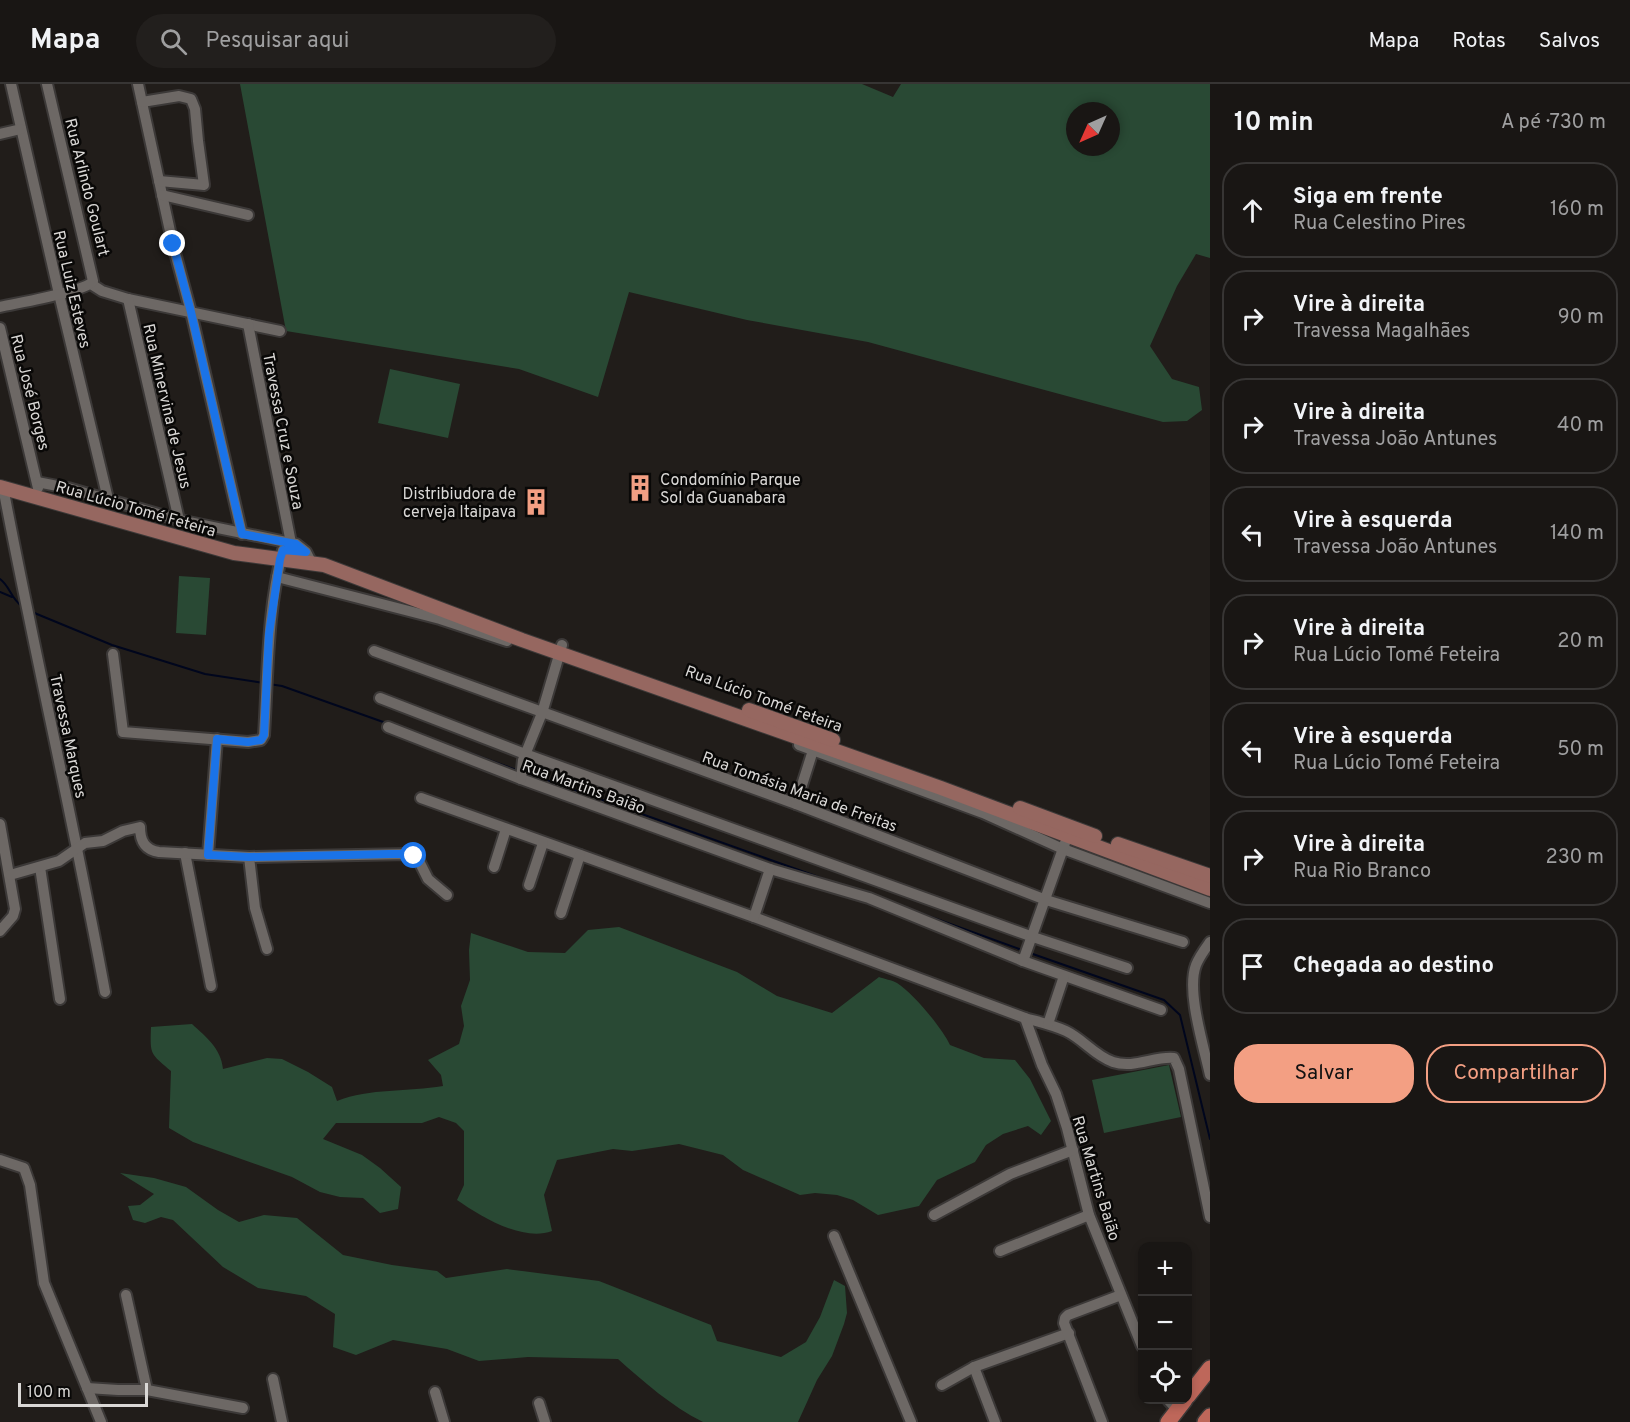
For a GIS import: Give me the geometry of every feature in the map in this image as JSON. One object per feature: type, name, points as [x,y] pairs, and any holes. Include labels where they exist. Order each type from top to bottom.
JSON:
[{"type":"main road","name":"Rua Lúcio Tomé Feteira","points":[[1,487],[234,554],[263,556],[285,551],[308,557],[324,565],[560,652],[941,788],[1210,889]]},
{"type":"main road","name":"Rua Lúcio Tomé Feteira","points":[[1068,837],[1096,837],[1210,876]]},
{"type":"main road","points":[[1177,1405],[1209,1374]]},
{"type":"main road","points":[[1205,1422],[1210,1416]]},
{"type":"street","name":"Rua Luiz Esteves","points":[[11,84],[58,294],[108,500]]},
{"type":"street","name":"Rua Arlindo Goulart","points":[[47,84],[94,275],[91,284]]},
{"type":"street","points":[[138,84],[173,244],[242,534]]},
{"type":"street","points":[[142,102],[179,96],[187,97],[193,103],[205,183],[201,186],[159,181]]},
{"type":"street","points":[[0,134],[21,129]]},
{"type":"street","points":[[162,195],[248,215]]},
{"type":"street","points":[[0,307],[91,284],[102,291],[128,299],[280,331]]},
{"type":"street","name":"Rua Minervina de Jesus","points":[[128,299],[179,520]]},
{"type":"street","name":"Travessa Cruz e Souza","points":[[248,324],[285,551]]},
{"type":"street","name":"Rua José Borges","points":[[0,328],[40,498]]},
{"type":"street","name":"Rua Lúcio Tomé Feteira","points":[[37,482],[179,520],[242,534],[285,551]]},
{"type":"street","name":"Travessa Marques","points":[[1,487],[77,847],[105,992]]},
{"type":"street","points":[[113,654],[123,732],[248,742],[261,740],[264,735],[269,634],[277,577],[285,551]]},
{"type":"street","points":[[277,577],[560,652],[542,713],[524,757],[521,776]]},
{"type":"street","name":"Rua Tomásia Maria de Freitas","points":[[374,651],[796,804],[1046,900],[1183,942]]},
{"type":"street","points":[[380,698],[524,757],[1032,939],[1127,968]]},
{"type":"street","name":"Rua Martins Baião","points":[[388,728],[770,869],[869,898],[1025,957],[1064,976],[1161,1010]]},
{"type":"street","points":[[208,855],[217,739]]},
{"type":"street","points":[[796,804],[815,743]]},
{"type":"street","points":[[421,798],[754,917],[1025,1018],[1048,1024],[1066,1031],[1114,1063],[1130,1065],[1174,1058],[1177,1063],[1210,1217]]},
{"type":"street","points":[[0,824],[15,909],[13,916],[0,931]]},
{"type":"street","points":[[10,875],[59,861],[85,843],[103,841],[123,831],[140,827],[140,837],[150,851],[249,857],[409,854],[419,861],[428,879],[447,895]]},
{"type":"street","points":[[494,867],[506,829]]},
{"type":"street","points":[[1025,957],[1068,837],[1210,903]]},
{"type":"street","points":[[529,885],[543,843]]},
{"type":"street","points":[[185,854],[187,875],[211,986]]},
{"type":"street","points":[[561,913],[580,855]]},
{"type":"street","points":[[249,857],[255,908],[267,949]]},
{"type":"street","points":[[40,867],[60,999]]},
{"type":"street","points":[[754,917],[770,869]]},
{"type":"street","points":[[1207,946],[1195,967],[1193,996],[1210,1075]]},
{"type":"street","points":[[1048,1024],[1064,976]]},
{"type":"street","name":"Rua Martins Baião","points":[[1025,1018],[1042,1065],[1056,1094],[1089,1215],[1138,1334]]},
{"type":"street","points":[[934,1215],[1010,1174],[1072,1150]]},
{"type":"street","points":[[0,1160],[24,1168],[30,1185],[44,1283],[101,1422]]},
{"type":"street","points":[[1000,1251],[1089,1215]]},
{"type":"street","points":[[834,1236],[911,1422]]},
{"type":"street","points":[[126,1295],[147,1390]]},
{"type":"street","points":[[1102,1422],[1064,1323],[1068,1315],[1121,1295]]},
{"type":"street","points":[[942,1385],[974,1367],[1069,1333]]},
{"type":"street","points":[[974,1367],[995,1422]]},
{"type":"street","points":[[273,1379],[282,1422]]},
{"type":"street","points":[[87,1388],[147,1390],[243,1408]]},
{"type":"street","points":[[435,1392],[444,1422]]},
{"type":"street","points":[[539,1403],[545,1422]]},
{"type":"green space","points":[[240,84],[862,84],[893,97],[901,84],[1210,84],[1210,258],[1196,254],[1177,286],[1150,346],[1172,379],[1199,387],[1202,410],[1187,421],[1163,422],[868,342],[747,320],[629,292],[598,397],[519,369],[286,331]]},
{"type":"green space","points":[[390,369],[460,384],[448,438],[378,423]]},
{"type":"green space","points":[[179,576],[210,578],[206,635],[176,633]]},
{"type":"green space","points":[[619,927],[737,972],[777,996],[832,1013],[879,977],[895,982],[911,994],[926,1011],[950,1045],[984,1058],[1015,1060],[1030,1079],[1051,1121],[1041,1135],[1028,1126],[1003,1134],[986,1145],[975,1162],[937,1180],[919,1206],[878,1215],[853,1200],[837,1195],[815,1193],[800,1195],[743,1170],[723,1155],[679,1144],[632,1151],[613,1149],[557,1160],[544,1195],[552,1231],[540,1233],[528,1233],[502,1226],[457,1200],[464,1185],[464,1131],[456,1123],[439,1117],[422,1123],[336,1123],[323,1139],[362,1155],[401,1187],[398,1209],[380,1213],[363,1198],[340,1197],[320,1192],[292,1177],[193,1142],[169,1128],[171,1071],[153,1053],[151,1027],[192,1024],[216,1049],[223,1069],[267,1058],[282,1059],[332,1087],[337,1101],[376,1092],[443,1086],[441,1075],[428,1060],[459,1044],[464,1026],[461,1006],[470,980],[471,933],[528,952],[565,953],[588,930]]},
{"type":"green space","points":[[1169,1065],[1181,1117],[1104,1133],[1092,1080]]},
{"type":"green space","points":[[120,1173],[154,1178],[186,1187],[239,1222],[264,1215],[297,1218],[343,1255],[437,1271],[446,1278],[507,1269],[599,1281],[711,1325],[717,1341],[781,1357],[806,1342],[820,1317],[834,1280],[845,1286],[847,1313],[832,1356],[817,1380],[798,1422],[703,1422],[669,1401],[618,1359],[528,1357],[479,1361],[447,1349],[393,1340],[356,1355],[333,1347],[335,1314],[306,1296],[258,1288],[223,1267],[173,1220],[161,1217],[145,1223],[133,1220],[128,1206],[140,1205],[154,1194]]},
{"type":"waterway","points":[[0,579],[22,606]]},
{"type":"waterway","points":[[0,592],[12,597]]},
{"type":"waterway","points":[[32,612],[112,645],[205,674],[264,683]]},
{"type":"waterway","points":[[269,684],[282,686],[386,723]]},
{"type":"waterway","points":[[462,750],[519,771]]},
{"type":"waterway","points":[[524,772],[827,880]]},
{"type":"waterway","points":[[920,913],[1022,950]]},
{"type":"waterway","points":[[1030,953],[1164,1000],[1180,1015],[1210,1139]]},
{"type":"place","name":"Condomínio Parque Sol da Guanabara","points":[[640,488]]},
{"type":"place","name":"Distribiudora de cerveja Itaipava","points":[[536,502]]},
{"type":"route","points":[[173,244],[242,534],[296,544],[306,552],[283,550],[280,559],[269,634],[264,735],[261,740],[248,742],[217,739],[208,855],[249,857],[409,854],[414,856]]}]
